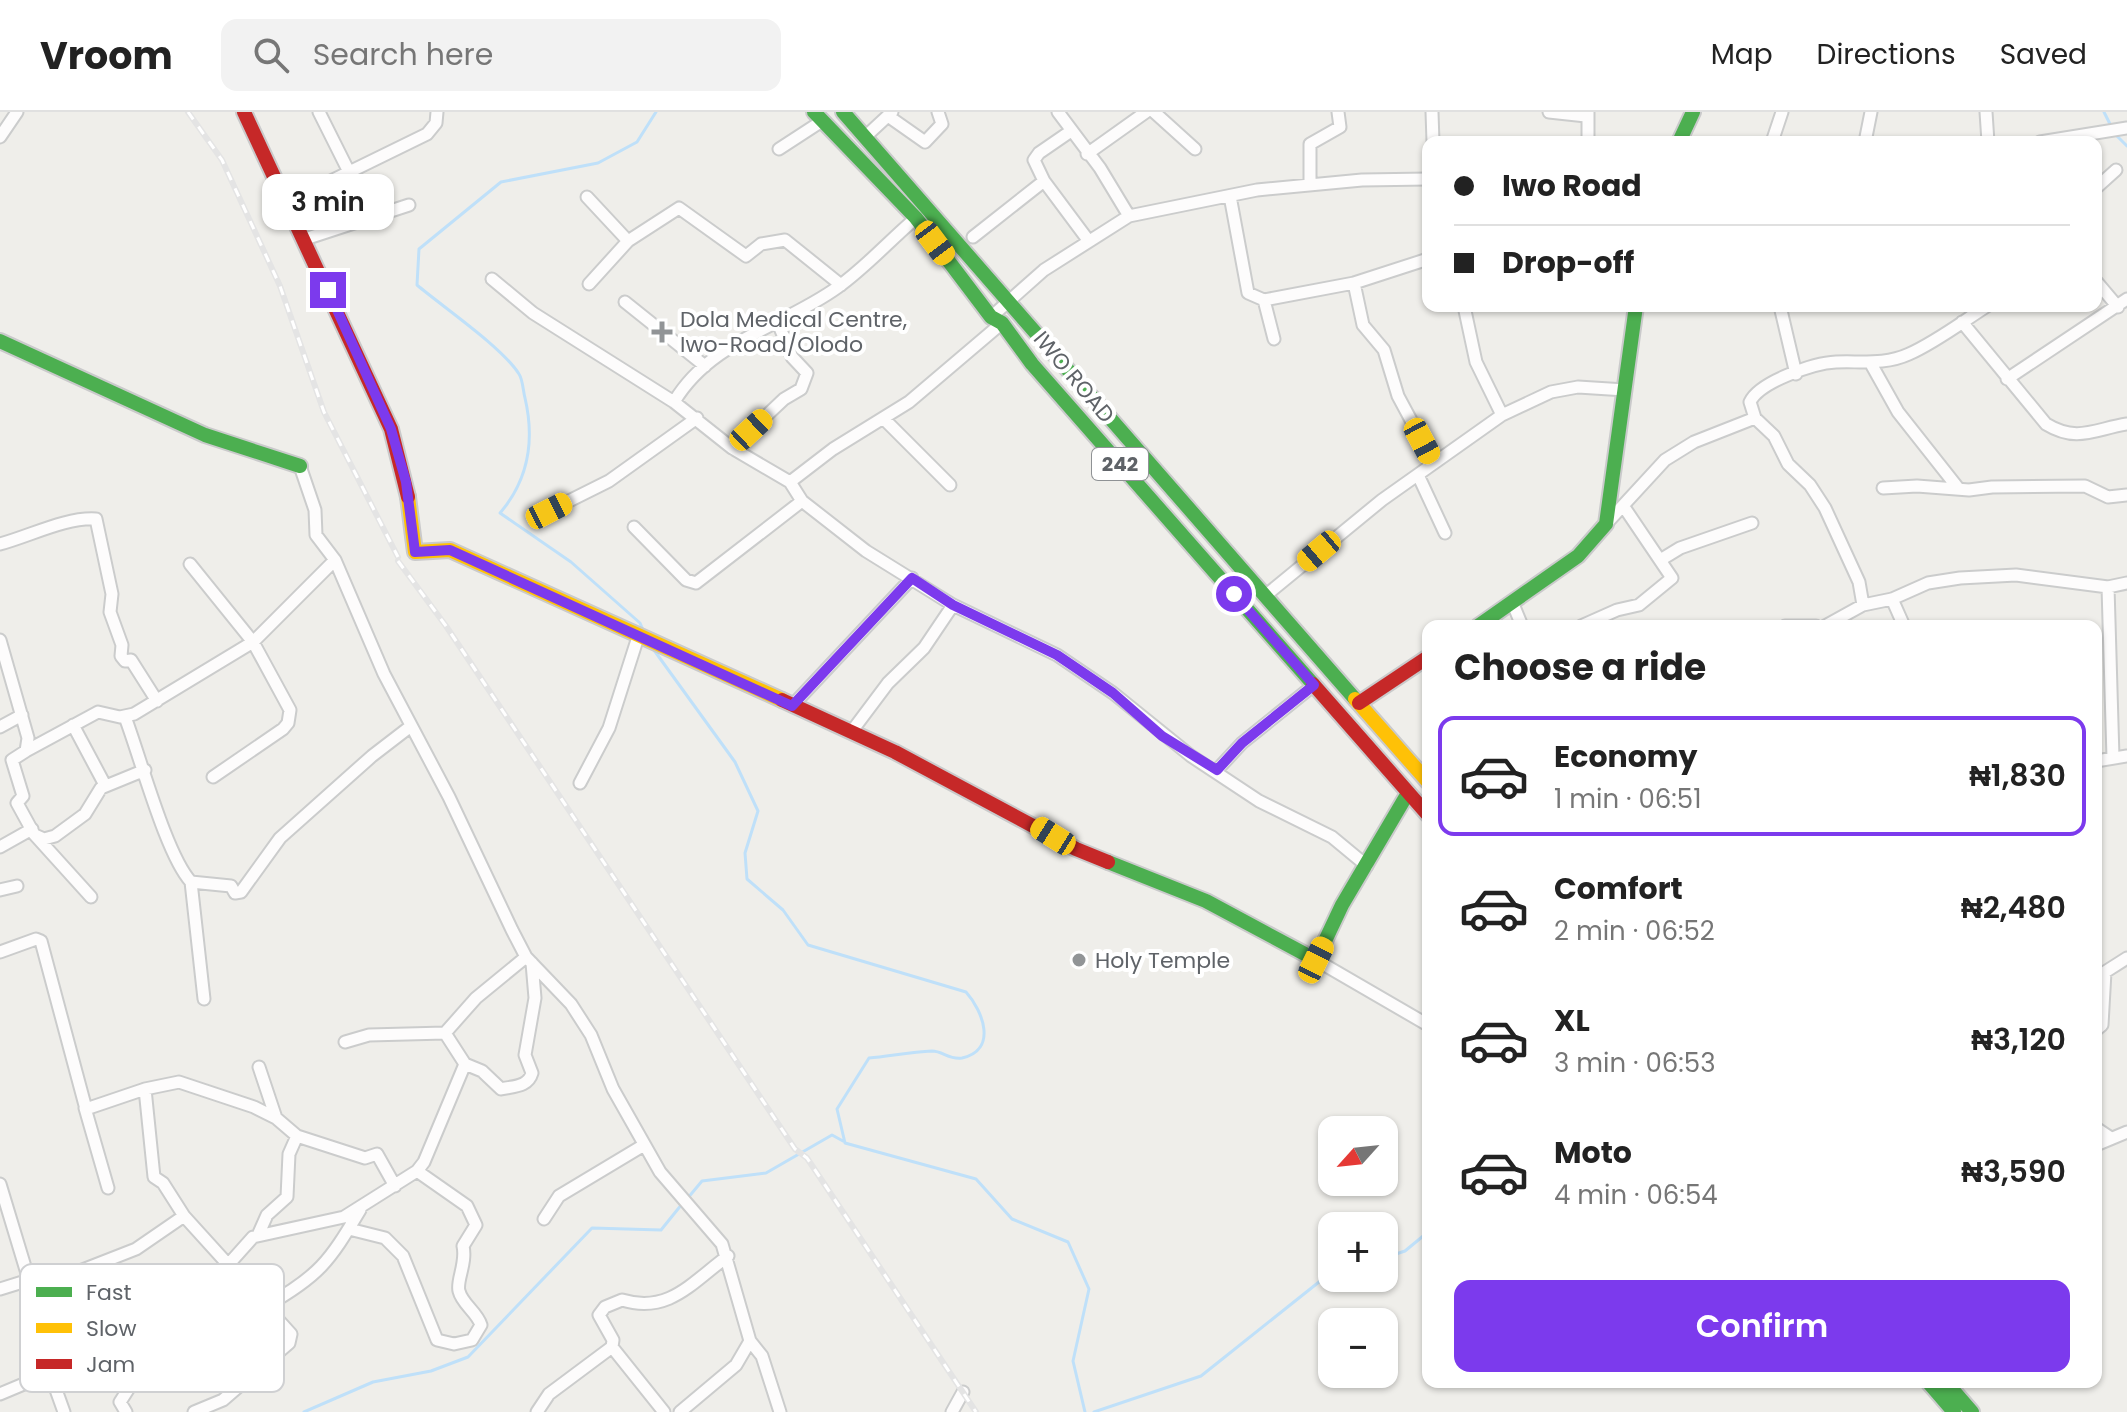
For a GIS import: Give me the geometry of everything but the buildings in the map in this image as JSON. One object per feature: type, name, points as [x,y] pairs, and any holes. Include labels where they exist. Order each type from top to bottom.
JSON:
[{"type":"street","points":[[0,137],[17,112]]},
{"type":"street","points":[[244,112],[391,429],[406,482],[415,552],[450,550],[639,638],[669,648],[852,731],[1076,849],[1206,901],[1422,1022]]},
{"type":"street","points":[[319,112],[348,170]]},
{"type":"street","points":[[288,202],[427,134],[436,123],[437,112]]},
{"type":"street","points":[[865,137],[890,114],[925,142],[942,124],[938,112]]},
{"type":"street","points":[[1058,112],[1129,216]]},
{"type":"street","points":[[1087,154],[1146,112]]},
{"type":"street","points":[[1154,112],[1195,149]]},
{"type":"street","points":[[1310,183],[1310,144],[1340,127],[1338,112]]},
{"type":"street","points":[[1432,112],[1433,136]]},
{"type":"street","points":[[1549,112],[1587,114],[1588,136]]},
{"type":"street","points":[[1682,136],[1693,112]]},
{"type":"street","points":[[1774,136],[1782,112]]},
{"type":"street","points":[[1866,136],[1871,112]]},
{"type":"street","points":[[1986,112],[1988,136]]},
{"type":"street","name":"IWO ROAD","points":[[845,113],[1422,775]]},
{"type":"street","points":[[779,149],[818,117]]},
{"type":"street","name":"IWO ROAD","points":[[818,117],[916,218],[1032,364],[1422,808]]},
{"type":"street","points":[[2079,136],[2127,128]]},
{"type":"street","points":[[1071,131],[1035,158],[1044,181],[1088,240]]},
{"type":"street","points":[[2102,183],[2116,170]]},
{"type":"street","points":[[790,482],[833,449],[909,402],[996,320],[1007,302],[1044,270],[1129,216],[1310,183],[1422,179]]},
{"type":"street","points":[[973,237],[1044,181]]},
{"type":"street","points":[[1230,196],[1248,293],[1264,300],[1354,283],[1422,261]]},
{"type":"street","points":[[587,197],[628,241]]},
{"type":"street","points":[[305,239],[409,205]]},
{"type":"street","points":[[589,284],[628,241],[679,208],[746,256],[761,244],[785,240],[841,285]]},
{"type":"street","points":[[674,402],[682,387],[740,339],[778,323],[841,285],[916,218]]},
{"type":"street","points":[[492,279],[545,321],[674,402],[732,448],[790,482],[802,501],[866,551],[953,605],[1057,655],[1113,693],[1162,736],[1259,801],[1332,837],[1367,866]]},
{"type":"street","points":[[1354,283],[1363,325],[1384,350],[1398,396],[1434,463]]},
{"type":"street","points":[[2007,379],[2123,303],[2102,286]]},
{"type":"street","points":[[1264,300],[1274,339]]},
{"type":"street","points":[[625,302],[705,366]]},
{"type":"street","points":[[1465,312],[1476,362],[1502,415]]},
{"type":"street","points":[[1606,524],[1635,312]]},
{"type":"street","points":[[1781,312],[1796,374]]},
{"type":"street","points":[[1863,605],[1859,582],[1825,508],[1810,485],[1788,464],[1774,436],[1750,410],[1756,392],[1772,382],[1835,362],[1870,362],[1908,355],[1978,312]]},
{"type":"street","points":[[1962,322],[2046,424],[2066,435],[2080,436],[2127,424]]},
{"type":"street","points":[[732,448],[784,399],[801,389],[807,373],[792,357],[778,323]]},
{"type":"street","points":[[0,341],[205,435],[300,466],[315,510],[316,535],[335,560],[384,674],[529,960],[571,1004],[591,1035],[613,1089],[644,1145],[685,1203],[711,1228],[728,1256],[750,1341],[762,1356],[780,1412]]},
{"type":"street","points":[[1870,362],[1898,412],[1958,488]]},
{"type":"street","points":[[1265,596],[1418,475],[1502,415],[1551,392],[1578,387],[1625,390]]},
{"type":"street","points":[[549,511],[609,481],[697,418]]},
{"type":"street","points":[[1488,620],[1578,556],[1665,460],[1694,442],[1755,418]]},
{"type":"street","points":[[884,419],[950,485]]},
{"type":"street","points":[[1418,475],[1445,533]]},
{"type":"street","points":[[1883,488],[2085,486],[2108,497],[2127,495]]},
{"type":"street","points":[[634,527],[686,580],[696,583],[802,501]]},
{"type":"street","points":[[1594,620],[1639,605],[1672,578],[1624,507]]},
{"type":"street","points":[[0,544],[47,531],[62,522],[96,519],[112,594],[110,612],[122,645],[121,656],[131,660],[157,701]]},
{"type":"street","points":[[1662,559],[1680,548],[1752,523]]},
{"type":"street","points":[[91,897],[33,832],[17,803],[23,796],[12,760],[98,712],[125,717],[253,642],[335,560]]},
{"type":"street","points":[[190,564],[253,642],[287,703],[288,723],[213,777]]},
{"type":"street","points":[[1836,620],[1863,605],[1892,599],[1928,583],[2002,576],[2108,587],[2127,583]]},
{"type":"street","points":[[792,706],[912,578]]},
{"type":"street","points":[[2108,587],[2113,758]]},
{"type":"street","points":[[1892,599],[1901,620]]},
{"type":"street","points":[[1513,604],[1520,620]]},
{"type":"street","points":[[852,731],[888,683],[924,648],[953,605]]},
{"type":"street","points":[[580,783],[609,728],[639,638]]},
{"type":"street","points":[[0,640],[28,738],[26,751]]},
{"type":"street","points":[[2112,649],[2127,648]]},
{"type":"street","points":[[1359,703],[1422,661]]},
{"type":"street","points":[[1217,770],[1242,743],[1314,685]]},
{"type":"street","points":[[0,727],[22,715]]},
{"type":"street","points":[[125,717],[168,839],[191,882],[204,999]]},
{"type":"street","points":[[73,725],[105,785]]},
{"type":"street","points":[[191,882],[231,886],[235,893],[241,892],[280,838],[372,756],[411,726]]},
{"type":"street","points":[[28,738],[40,743]]},
{"type":"street","points":[[2102,760],[2127,756]]},
{"type":"street","points":[[33,832],[44,839],[55,836],[85,814],[105,785],[145,770]]},
{"type":"street","points":[[1316,960],[1342,905],[1408,793]]},
{"type":"street","points":[[0,847],[33,832]]},
{"type":"street","points":[[0,890],[17,886]]},
{"type":"street","points":[[0,952],[36,939],[41,941],[108,1188]]},
{"type":"street","points":[[2102,1025],[2105,972],[2127,958]]},
{"type":"street","points":[[345,1042],[369,1035],[445,1033],[476,998],[529,960]]},
{"type":"street","points":[[445,1033],[465,1064],[482,1071],[501,1089],[522,1085],[530,1079],[532,1073],[525,1055],[535,998],[529,960]]},
{"type":"street","points":[[259,1233],[329,1222],[360,1210],[417,1171],[424,1162],[465,1064]]},
{"type":"street","points":[[259,1067],[276,1118]]},
{"type":"street","points":[[85,1108],[179,1082],[254,1107],[276,1118],[297,1136],[365,1158],[377,1154],[395,1186]]},
{"type":"street","points":[[145,1089],[154,1177],[163,1183],[184,1216],[229,1263],[259,1233],[267,1215],[287,1197],[289,1154],[297,1136]]},
{"type":"street","points":[[128,1094],[147,1105]]},
{"type":"street","points":[[2102,1132],[2111,1138]]},
{"type":"street","points":[[2102,1142],[2127,1132]]},
{"type":"street","points":[[544,1219],[559,1196],[644,1145]]},
{"type":"street","points":[[349,1229],[385,1238],[403,1256],[437,1340],[454,1344],[472,1340],[481,1325],[478,1314],[459,1293],[458,1287],[466,1258],[463,1246],[476,1225],[467,1206],[417,1171]]},
{"type":"street","points":[[1,1189],[24,1264]]},
{"type":"street","points":[[360,1210],[369,1232]]},
{"type":"street","points":[[284,1295],[310,1280],[331,1260],[360,1210]]},
{"type":"street","points":[[267,1215],[273,1231]]},
{"type":"street","points":[[98,1264],[136,1249],[184,1216]]},
{"type":"street","points":[[537,1412],[549,1394],[612,1347],[613,1340],[599,1315],[605,1307],[622,1300],[642,1306],[664,1302],[728,1256]]},
{"type":"street","points":[[0,1289],[20,1283]]},
{"type":"street","points":[[284,1326],[291,1334],[289,1343],[284,1347]]},
{"type":"street","points":[[680,1412],[736,1365],[750,1341]]},
{"type":"street","points":[[612,1347],[664,1412]]},
{"type":"street","points":[[0,1394],[20,1386]]},
{"type":"street","points":[[1935,1388],[1962,1410]]},
{"type":"street","points":[[1949,1388],[1962,1410]]},
{"type":"street","points":[[57,1392],[64,1412]]},
{"type":"street","points":[[126,1392],[120,1402],[126,1412]]},
{"type":"street","points":[[194,1412],[223,1400],[232,1392]]},
{"type":"street","points":[[952,1412],[963,1392]]},
{"type":"waterway","points":[[644,632],[640,623],[571,562],[500,513],[518,487],[527,459],[528,414],[520,376],[486,340],[417,285],[419,249],[501,182],[598,163],[637,142],[656,112]]},
{"type":"waterway","points":[[2104,112],[2112,128]]},
{"type":"waterway","points":[[2116,135],[2127,146]]},
{"type":"waterway","points":[[651,646],[735,762],[758,811],[745,853],[747,879],[783,910],[808,945],[966,992],[978,1009],[984,1039],[973,1054],[957,1058],[932,1051],[869,1058],[837,1109],[845,1143],[976,1179],[1012,1219],[1068,1242],[1089,1289],[1073,1361],[1085,1412]]},
{"type":"waterway","points":[[687,1199],[702,1181],[766,1173],[832,1135],[843,1141]]},
{"type":"waterway","points":[[304,1412],[373,1382],[431,1371],[468,1357],[592,1228],[661,1230],[682,1204]]},
{"type":"waterway","points":[[1398,1253],[1422,1237]]},
{"type":"waterway","points":[[1094,1412],[1201,1376],[1318,1283]]},
{"type":"railway","points":[[188,112],[222,160],[280,286],[324,412],[398,557]]},
{"type":"railway","points":[[398,561],[446,626],[795,1149],[807,1158],[976,1412]]},
{"type":"traffic: fast","points":[[814,112],[916,218],[991,317],[1002,323],[1032,364],[1313,684]]},
{"type":"traffic: fast","points":[[843,112],[1355,699]]},
{"type":"traffic: fast","points":[[1682,136],[1693,112]]},
{"type":"traffic: fast","points":[[1487,620],[1578,556],[1606,524],[1635,312]]},
{"type":"traffic: fast","points":[[0,341],[205,435],[300,466]]},
{"type":"traffic: fast","points":[[1108,862],[1206,901],[1316,960],[1342,905],[1408,793]]},
{"type":"traffic: fast","points":[[1933,1388],[1954,1412]]},
{"type":"traffic: fast","points":[[1951,1388],[1972,1412]]},
{"type":"traffic: slow","points":[[408,497],[415,552],[450,550],[782,700]]},
{"type":"traffic: slow","points":[[1355,699],[1422,775]]},
{"type":"traffic: jam","points":[[244,112],[391,429],[408,497]]},
{"type":"traffic: jam","points":[[1359,703],[1422,661]]},
{"type":"traffic: jam","points":[[1313,684],[1422,808]]},
{"type":"traffic: jam","points":[[782,700],[895,752],[1076,849],[1108,862]]},
{"type":"place","name":"Dola Medical Centre, Iwo-Road/Olodo","points":[[662,332]]},
{"type":"place","name":"Holy Temple","points":[[1079,960]]},
{"type":"route","points":[[328,290],[391,429],[406,482],[415,552],[450,550],[792,706],[912,578],[953,605],[1057,655],[1113,693],[1162,736],[1217,770],[1242,743],[1314,685],[1234,594]]}]
